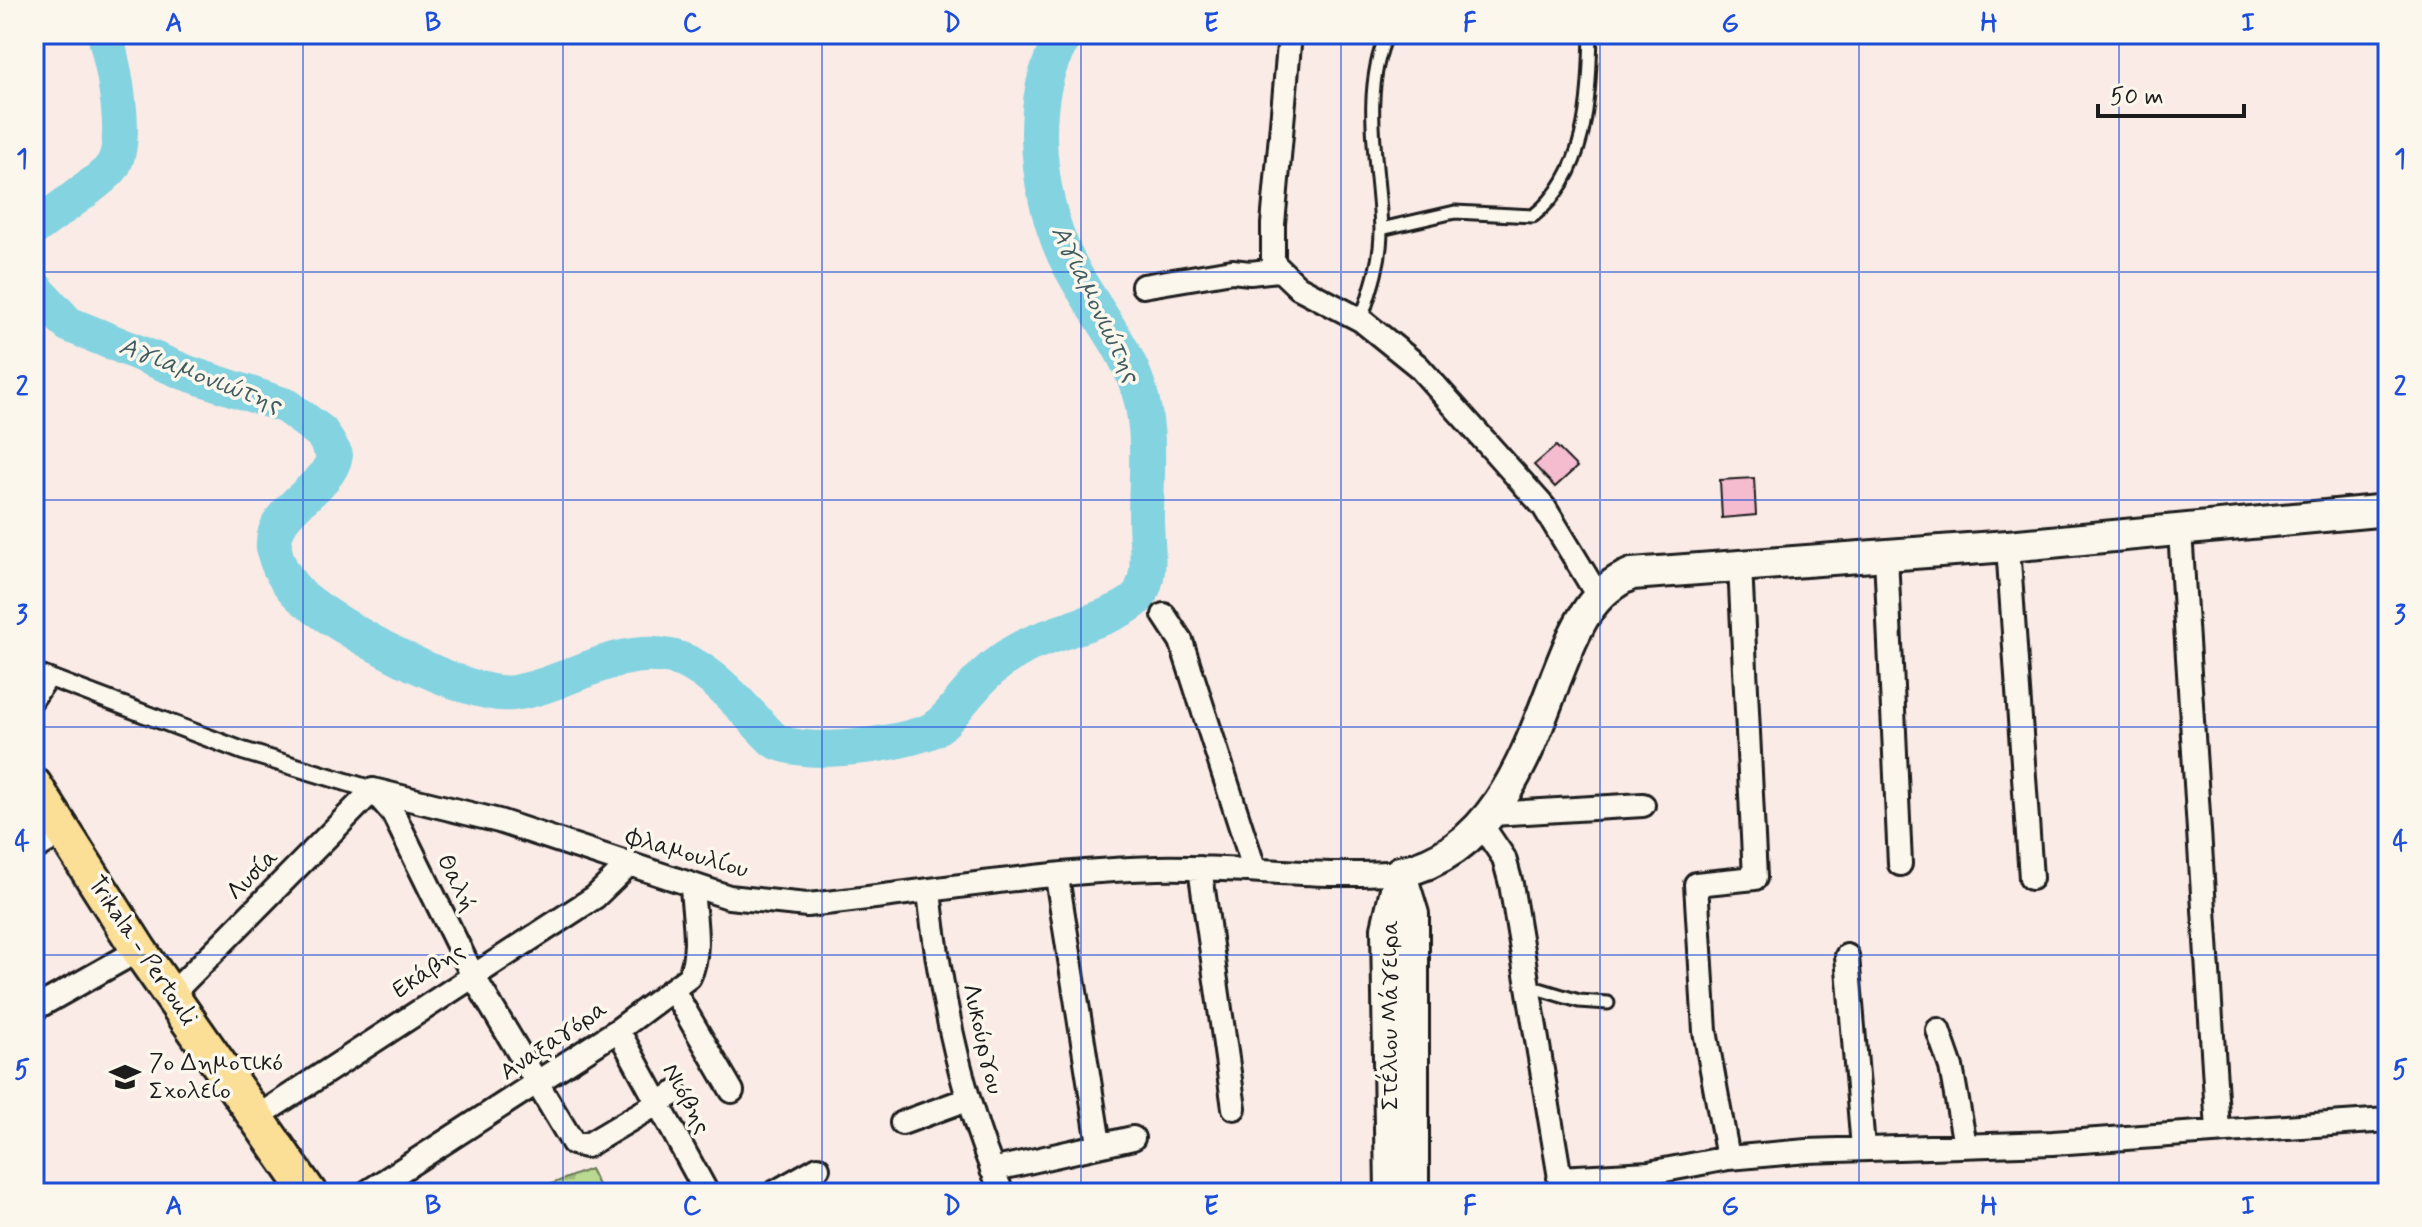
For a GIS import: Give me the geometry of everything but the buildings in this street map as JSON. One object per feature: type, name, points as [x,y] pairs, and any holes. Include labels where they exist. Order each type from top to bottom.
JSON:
[{"type":"main road","points":[[1400,872],[1444,858],[1488,820],[1523,757],[1577,628],[1598,596],[1614,582],[1632,574],[2008,546],[2388,510]]},
{"type":"main road","name":"Trikala - Pertouli","points":[[34,785],[49,840],[139,950],[309,1193]]},
{"type":"main road","name":"Στέλιου Μάγειρα","points":[[1391,1193],[1387,928],[1400,872]]},
{"type":"main road","name":"Στέλιου Μάγειρα","points":[[1400,872],[1413,914],[1413,1193]]},
{"type":"street","points":[[1290,34],[1270,254],[1278,270],[1298,287],[1361,320],[1418,366],[1531,491],[1556,524],[1598,596]]},
{"type":"street","points":[[1143,286],[1232,271],[1265,273],[1278,270]]},
{"type":"street","points":[[2180,531],[2218,1130]]},
{"type":"street","points":[[2008,546],[2031,878]]},
{"type":"street","points":[[1886,555],[1900,864]]},
{"type":"street","points":[[1728,1158],[1705,1031],[1696,884],[1755,878],[1740,565]]},
{"type":"street","points":[[1164,615],[1181,641],[1254,868]]},
{"type":"street","points":[[34,701],[42,676]]},
{"type":"street","name":"Φλαμουλίου","points":[[42,676],[298,770],[499,821],[627,866],[749,900],[807,905],[1057,877],[1200,868],[1254,868],[1347,876],[1400,872]]},
{"type":"street","name":"Θαλή","points":[[373,790],[393,813],[472,974],[536,1085],[578,1147],[586,1146],[668,1098]]},
{"type":"street","name":"Λυσία","points":[[170,996],[373,790]]},
{"type":"street","points":[[1643,805],[1488,820],[1508,869],[1561,1185],[1728,1158],[1863,1148],[2053,1143],[2388,1120]]},
{"type":"street","name":"Εκάβης","points":[[257,1117],[472,974],[595,897],[627,866]]},
{"type":"street","points":[[1200,868],[1234,1108]]},
{"type":"street","points":[[1057,877],[1099,1144]]},
{"type":"street","name":"Αναξαγόρα","points":[[366,1193],[536,1085],[689,977],[695,965],[692,886]]},
{"type":"street","name":"Λυκούργου","points":[[929,892],[935,946],[968,1099],[994,1186]]},
{"type":"street","points":[[34,1009],[139,950]]},
{"type":"street","points":[[1847,956],[1863,1148]]},
{"type":"street","points":[[673,990],[732,1091]]},
{"type":"street","name":"Νιόβης","points":[[618,1030],[668,1098],[707,1193]]},
{"type":"street","points":[[1938,1030],[1951,1067],[1965,1145]]},
{"type":"street","points":[[902,1123],[968,1099]]},
{"type":"street","points":[[994,1186],[1099,1144],[1133,1138]]},
{"type":"street","points":[[774,1193],[818,1168]]},
{"type":"lane","points":[[1361,320],[1378,267],[1381,229],[1373,132],[1376,76],[1387,34]]},
{"type":"lane","points":[[1381,229],[1455,212],[1533,216],[1555,199],[1569,175],[1589,109],[1591,34]]},
{"type":"lane","points":[[1528,985],[1579,1001],[1608,1003]]},
{"type":"green space","points":[[590,1169],[602,1193],[531,1193],[536,1190]]},
{"type":"waterway","name":"Αγιαμονιώτης","points":[[34,228],[107,173],[117,155],[120,121],[105,34]]},
{"type":"waterway","name":"Αγιαμονιώτης","points":[[34,287],[68,324],[187,373],[286,406],[321,432],[335,455],[322,479],[281,522],[275,534],[277,561],[287,580],[318,609],[402,658],[465,685],[492,692],[513,693],[552,683],[610,661],[650,655],[671,657],[686,662],[714,680],[774,740],[788,745],[850,748],[913,737],[940,725],[1002,660],[1034,642],[1102,618],[1130,604],[1138,597],[1146,579],[1147,447],[1140,393],[1121,349],[1080,284],[1061,246],[1044,185],[1039,118],[1053,58],[1067,34]]},
{"type":"place","name":"7ο Δημοτικό Σχολείο","points":[[125,1077]]}]
